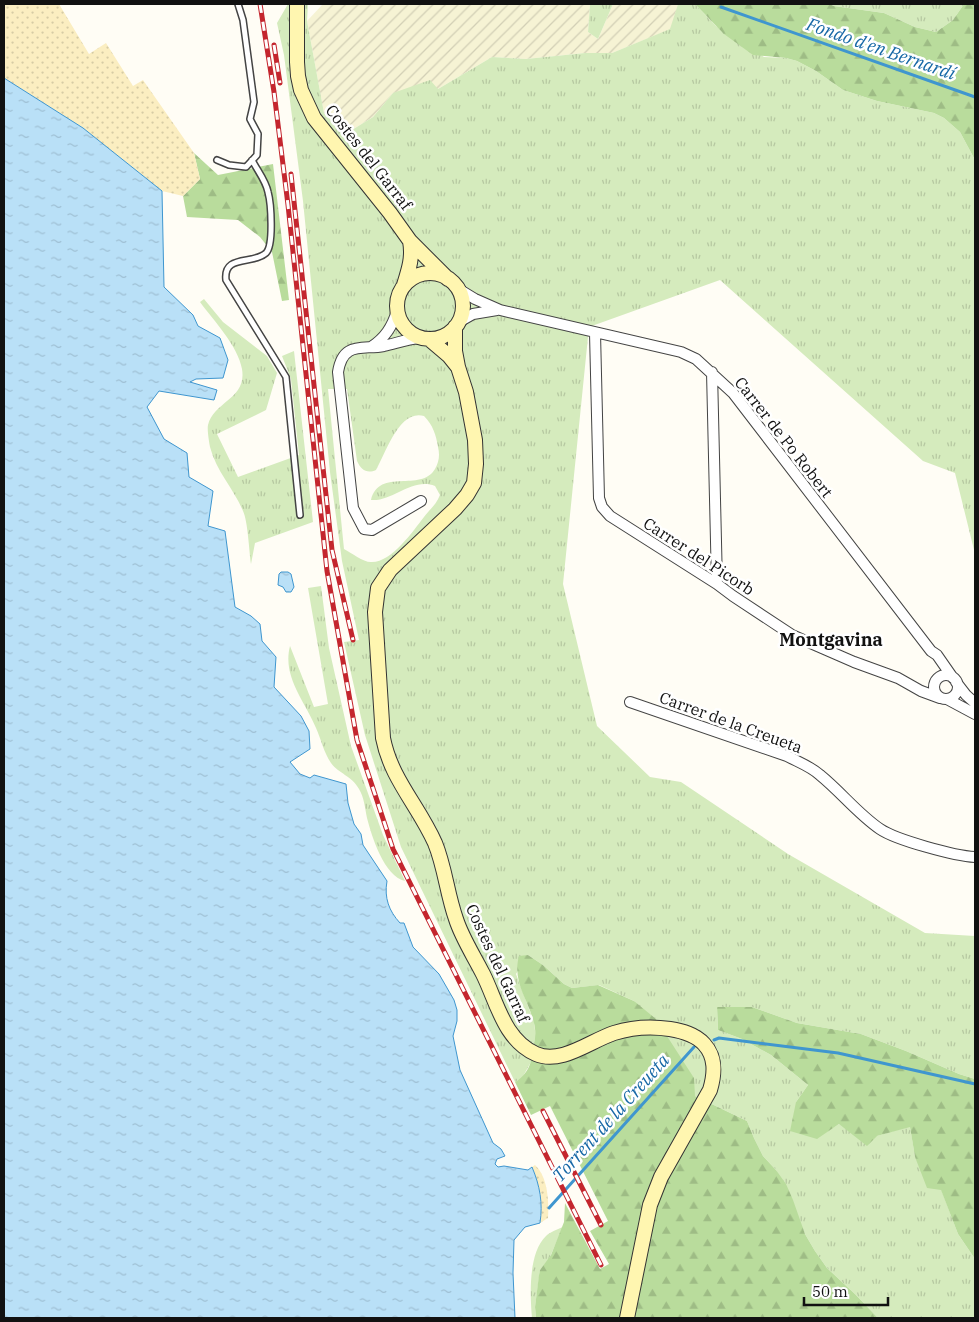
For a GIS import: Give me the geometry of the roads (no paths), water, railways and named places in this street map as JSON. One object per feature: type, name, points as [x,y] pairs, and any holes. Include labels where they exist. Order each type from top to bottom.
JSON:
[{"type":"main road","name":"Costes del Garraf","points":[[298,4],[297,62],[301,90],[306,103],[324,131],[410,241],[453,283]]},
{"type":"main road","points":[[404,285],[411,279],[425,273],[434,273],[453,283],[463,305],[457,325],[443,336],[424,338],[411,334],[404,328],[397,311],[398,297],[411,266],[410,241]]},
{"type":"main road","name":"Costes del Garraf","points":[[457,325],[455,351],[466,392],[474,440],[476,464],[474,483],[467,496],[390,570],[378,588],[375,612],[383,738],[396,778],[437,848],[456,922],[484,976],[502,1019],[518,1043],[536,1054],[546,1057],[559,1056],[614,1033],[651,1026],[679,1030],[690,1034],[700,1039],[709,1049],[714,1064],[714,1078],[710,1090],[661,1177],[650,1205],[626,1318]]},
{"type":"main road","name":"Costes del Garraf","points":[[424,338],[449,356],[458,367]]},
{"type":"street","name":"Carrer de Po Robert","points":[[453,283],[475,299],[500,310],[681,352],[696,359],[733,392],[954,679]]},
{"type":"street","name":"Carrer de Po Robert","points":[[457,325],[473,314],[500,310]]},
{"type":"street","points":[[371,346],[379,342],[390,330],[397,311]]},
{"type":"street","name":"Carrer del Picorb","points":[[595,333],[599,498],[602,507],[617,520],[792,635],[854,662],[898,678],[921,691],[944,699],[975,714]]},
{"type":"street","points":[[421,501],[372,530],[364,529],[353,508],[338,372],[342,358],[358,347],[383,346],[402,340],[424,338]]},
{"type":"street","points":[[712,372],[717,584]]},
{"type":"street","name":"Carrer de Po Robert","points":[[931,651],[940,678]]},
{"type":"street","points":[[954,679],[958,686],[952,697],[944,699],[935,693],[934,686],[936,680],[942,676],[950,676],[954,679],[966,695],[975,703]]},
{"type":"street","name":"Carrer de la Creueta","points":[[630,702],[787,756],[807,766],[820,774],[871,823],[891,836],[963,856],[975,857]]},
{"type":"lane","points":[[217,160],[229,165],[246,167],[257,155],[258,134],[250,119],[254,102],[243,20],[238,4]]},
{"type":"lane","points":[[252,160],[268,190],[272,240],[264,255],[228,267],[225,272],[226,280],[286,377],[300,515]]},
{"type":"water","points":[[4,78],[83,128],[162,191],[164,287],[193,315],[198,326],[220,338],[228,360],[223,378],[196,379],[190,382],[217,390],[214,400],[159,391],[147,407],[164,439],[187,453],[189,477],[213,491],[208,526],[225,531],[235,607],[251,616],[260,624],[262,641],[276,657],[274,687],[301,716],[309,731],[310,749],[290,762],[300,774],[310,778],[314,775],[346,784],[348,803],[354,824],[361,834],[363,845],[387,881],[386,893],[390,909],[400,923],[404,923],[413,947],[439,974],[454,1000],[457,1010],[457,1021],[453,1036],[460,1070],[493,1143],[501,1149],[505,1156],[497,1159],[495,1164],[498,1167],[504,1166],[528,1170],[532,1167],[540,1195],[541,1216],[540,1223],[525,1227],[514,1240],[515,1318],[4,1318]]},
{"type":"water","points":[[281,572],[291,574],[294,587],[291,592],[286,592],[283,587],[278,585]]},
{"type":"waterway","name":"Fondo d'en Bernardí","points":[[721,7],[975,97]]},
{"type":"waterway","name":"Torrent de la Creueta","points":[[714,1040],[719,1038],[838,1053],[975,1084]]},
{"type":"waterway","name":"Torrent de la Creueta","points":[[549,1208],[694,1047]]},
{"type":"railway","points":[[260,4],[274,92],[288,205],[327,571],[357,740],[393,849],[601,1265]]},
{"type":"railway","points":[[274,45],[280,83]]},
{"type":"railway","points":[[291,174],[332,550],[353,640]]},
{"type":"railway","points":[[543,1111],[601,1225]]},
{"type":"district","name":"Montgavina","points":[[831,640]]}]
